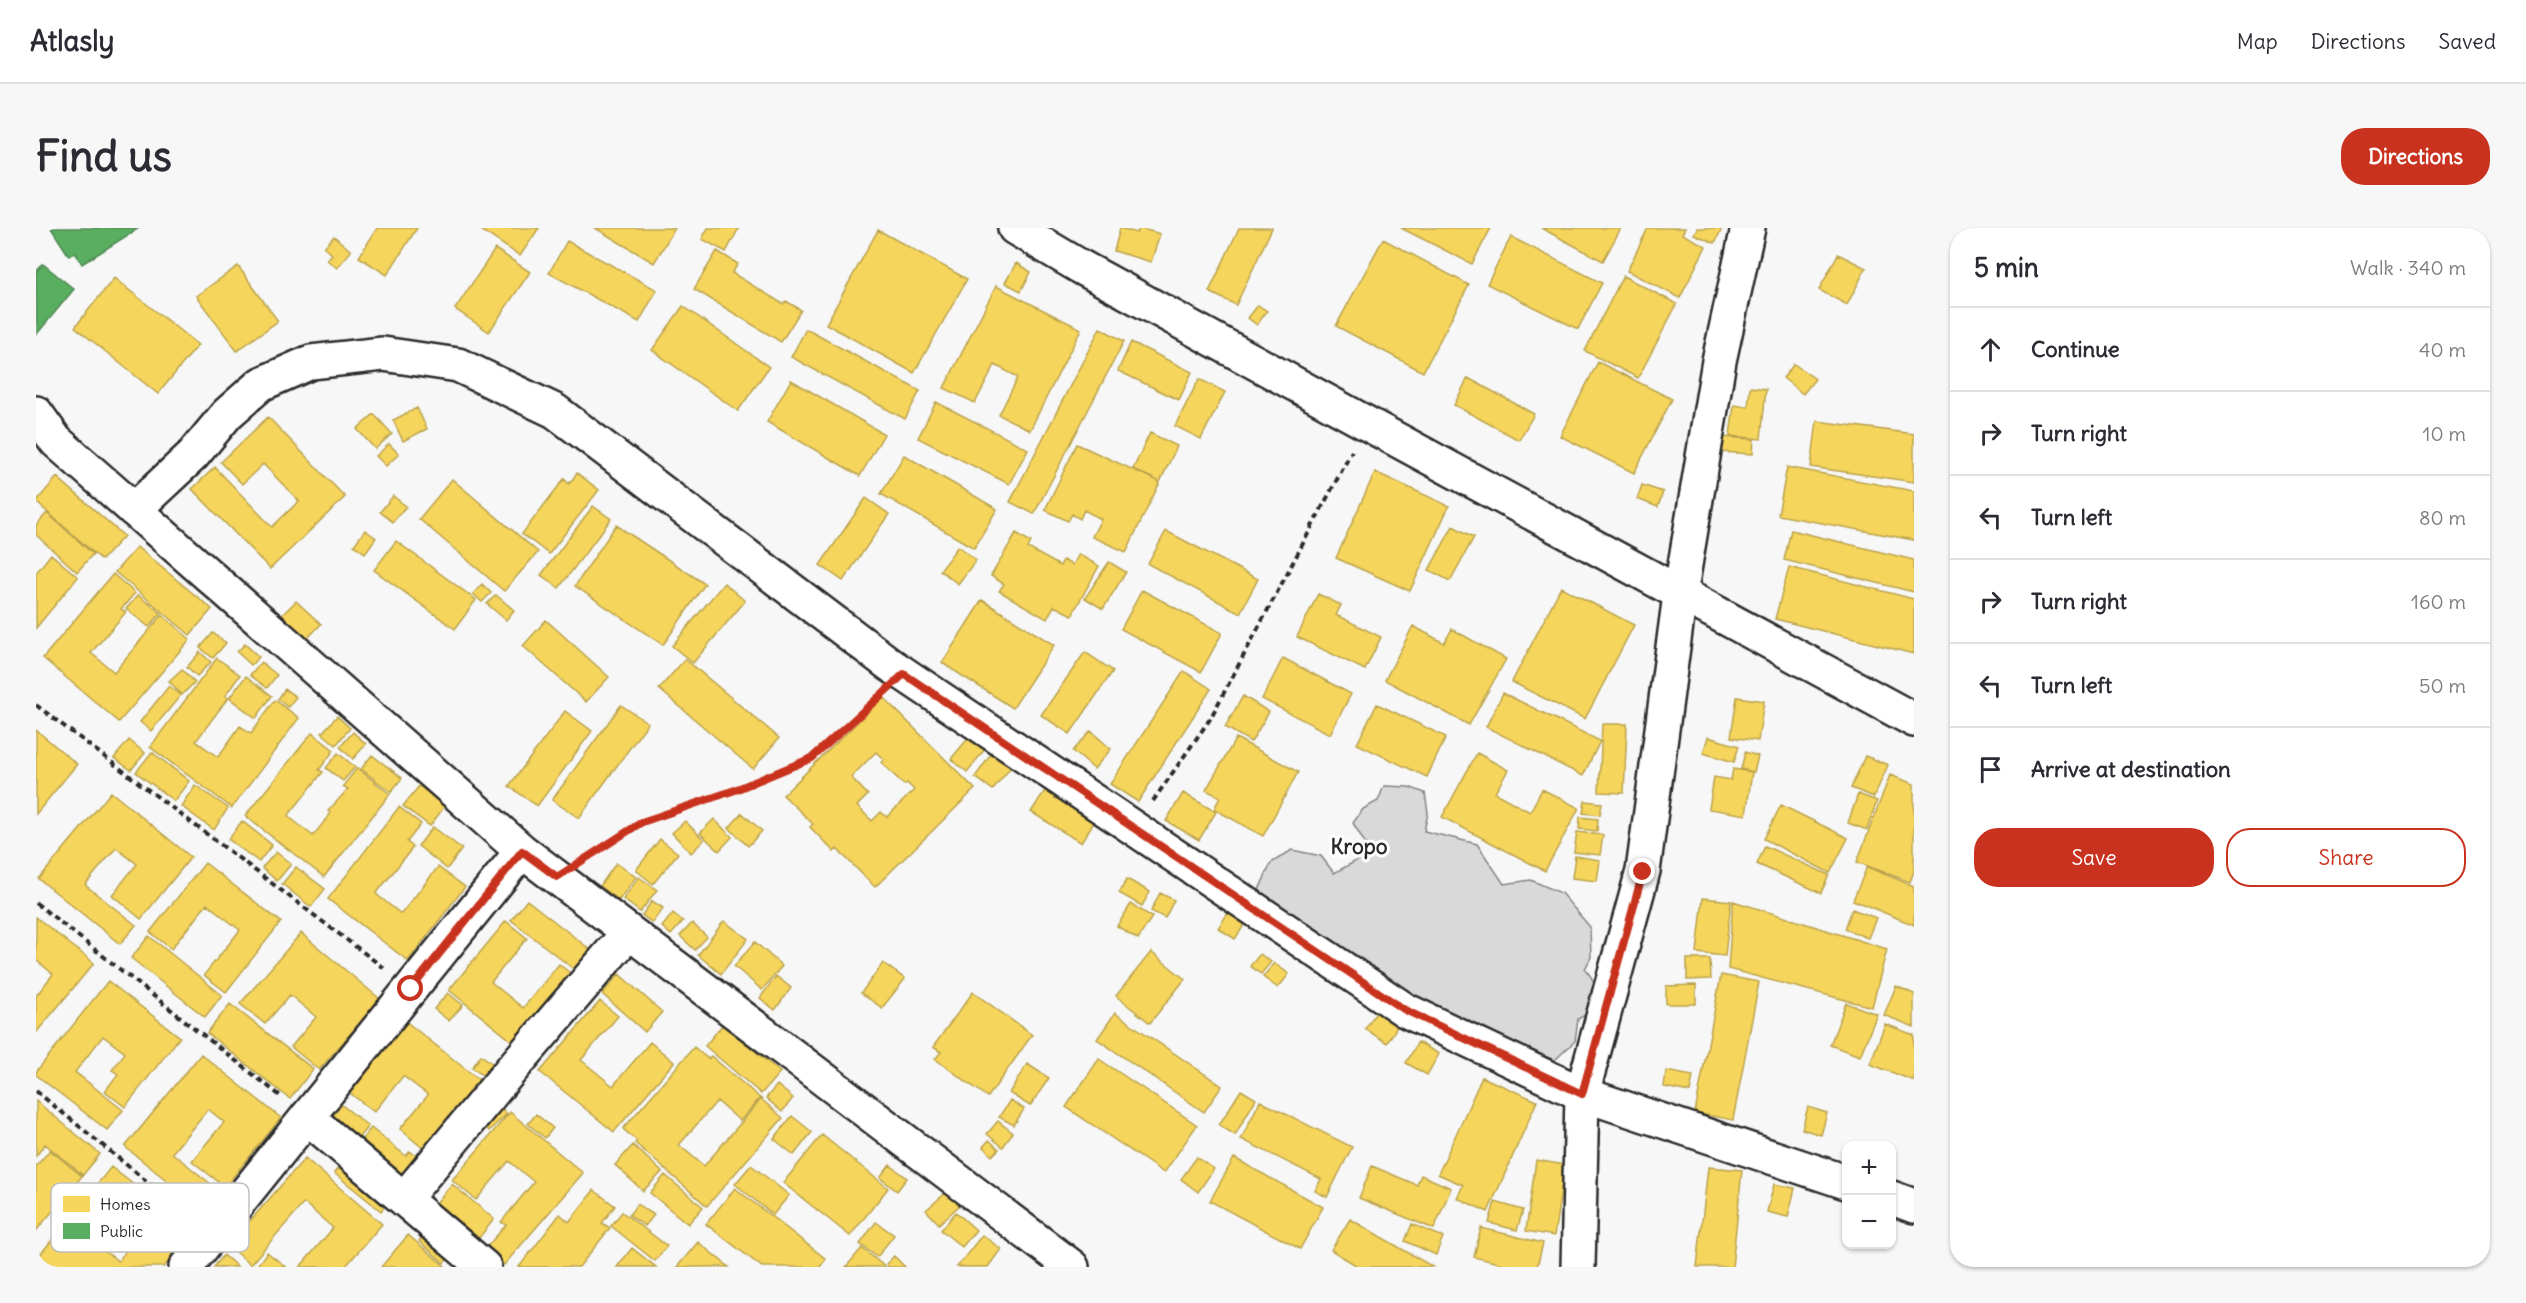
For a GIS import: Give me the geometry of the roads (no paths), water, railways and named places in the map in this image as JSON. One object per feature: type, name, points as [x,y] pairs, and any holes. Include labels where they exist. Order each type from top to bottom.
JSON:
[{"type":"street","points":[[1015,228],[1092,273],[1680,595],[1914,720]]},
{"type":"street","points":[[1578,1267],[1582,1094],[1643,872],[1680,595],[1719,362],[1748,228]]},
{"type":"street","points":[[134,510],[193,455],[227,414],[261,384],[311,362],[383,354],[458,365],[555,411],[904,674],[1405,1010],[1582,1094],[1842,1181]]},
{"type":"street","points":[[36,413],[56,441],[522,851],[1072,1267]]},
{"type":"street","points":[[249,1188],[522,851]]},
{"type":"street","points":[[404,1199],[629,932]]},
{"type":"street","points":[[307,1117],[484,1267]]},
{"type":"street","points":[[1896,1199],[1914,1206]]},
{"type":"street","points":[[186,1267],[198,1252]]},
{"type":"district","name":"Kropo","points":[[1359,846]]}]
